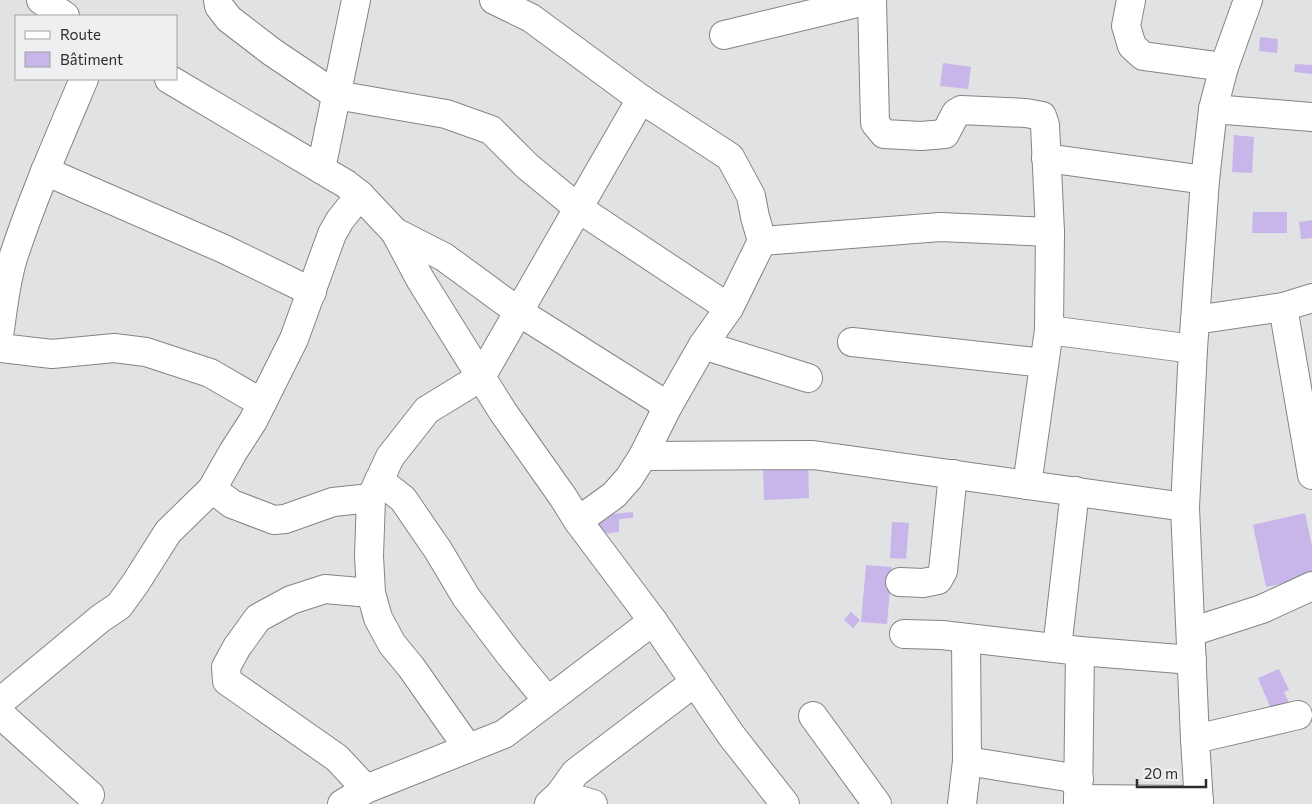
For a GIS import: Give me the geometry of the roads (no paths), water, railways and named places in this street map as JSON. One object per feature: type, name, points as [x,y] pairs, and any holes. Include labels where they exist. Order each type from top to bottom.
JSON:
[{"type":"street","points":[[218,0],[219,6],[229,18],[272,52],[336,95],[446,114],[491,130],[527,166],[578,208],[729,308]]},
{"type":"street","points":[[321,169],[356,0]]},
{"type":"street","points":[[494,0],[531,18],[641,99],[730,156],[751,196],[762,241],[729,308],[702,346],[668,406],[643,456],[629,478],[614,495],[578,521]]},
{"type":"street","points":[[724,35],[871,0],[875,123],[884,134],[921,136],[945,134],[956,113],[961,110],[1026,113],[1042,116],[1045,125],[1050,232],[1049,330],[1027,485]]},
{"type":"street","points":[[1130,0],[1126,26],[1132,46],[1143,56],[1224,67]]},
{"type":"street","points":[[967,761],[1078,794],[1199,802],[1185,507],[1193,349],[1205,180],[1213,108],[1224,67],[1248,0]]},
{"type":"street","points":[[0,330],[13,259],[45,172],[84,80]]},
{"type":"street","points":[[171,80],[321,169],[360,195],[395,232],[420,279],[503,412],[563,496],[578,521],[653,621],[731,736],[786,804]]},
{"type":"street","points":[[468,748],[412,667],[392,644],[378,618],[371,593],[369,556],[375,489],[390,457],[427,410],[481,377],[641,99]]},
{"type":"street","points":[[1213,108],[1312,117]]},
{"type":"street","points":[[1046,158],[1205,180]]},
{"type":"street","points":[[45,172],[224,249],[312,292]]},
{"type":"street","points":[[0,702],[101,618],[119,606],[168,532],[212,490],[253,421],[294,339],[332,234],[340,220],[360,195]]},
{"type":"street","points":[[762,241],[940,227],[1050,232]]},
{"type":"street","points":[[395,232],[444,258],[519,312],[668,406]]},
{"type":"street","points":[[1195,320],[1283,306],[1312,298]]},
{"type":"street","points":[[1283,306],[1312,474]]},
{"type":"street","points":[[1049,330],[1193,349]]},
{"type":"street","points":[[852,342],[1044,362]]},
{"type":"street","points":[[702,346],[808,378]]},
{"type":"street","points":[[0,348],[52,354],[114,348],[146,352],[210,373],[262,402]]},
{"type":"street","points":[[643,456],[813,455],[1185,507]]},
{"type":"street","points":[[900,582],[923,583],[938,580],[942,571],[953,474]]},
{"type":"street","points":[[212,490],[232,504],[274,520],[285,519],[375,489],[403,499],[438,550],[466,596],[510,655],[547,700]]},
{"type":"street","points":[[1075,491],[1068,650],[1078,794]]},
{"type":"street","points":[[1191,632],[1262,609],[1312,586]]},
{"type":"street","points":[[366,789],[337,758],[227,681],[226,667],[237,647],[258,618],[291,600],[325,589],[371,593]]},
{"type":"street","points":[[342,804],[366,789],[504,734],[653,621]]},
{"type":"street","points":[[904,634],[942,635],[1068,650],[1192,660]]},
{"type":"street","points":[[962,804],[967,761],[966,638]]},
{"type":"street","points":[[554,799],[575,773],[695,682]]},
{"type":"street","points":[[0,714],[90,795]]},
{"type":"street","points":[[1195,739],[1298,715]]},
{"type":"street","points":[[813,716],[877,804]]},
{"type":"street","points":[[554,799],[593,804]]}]
